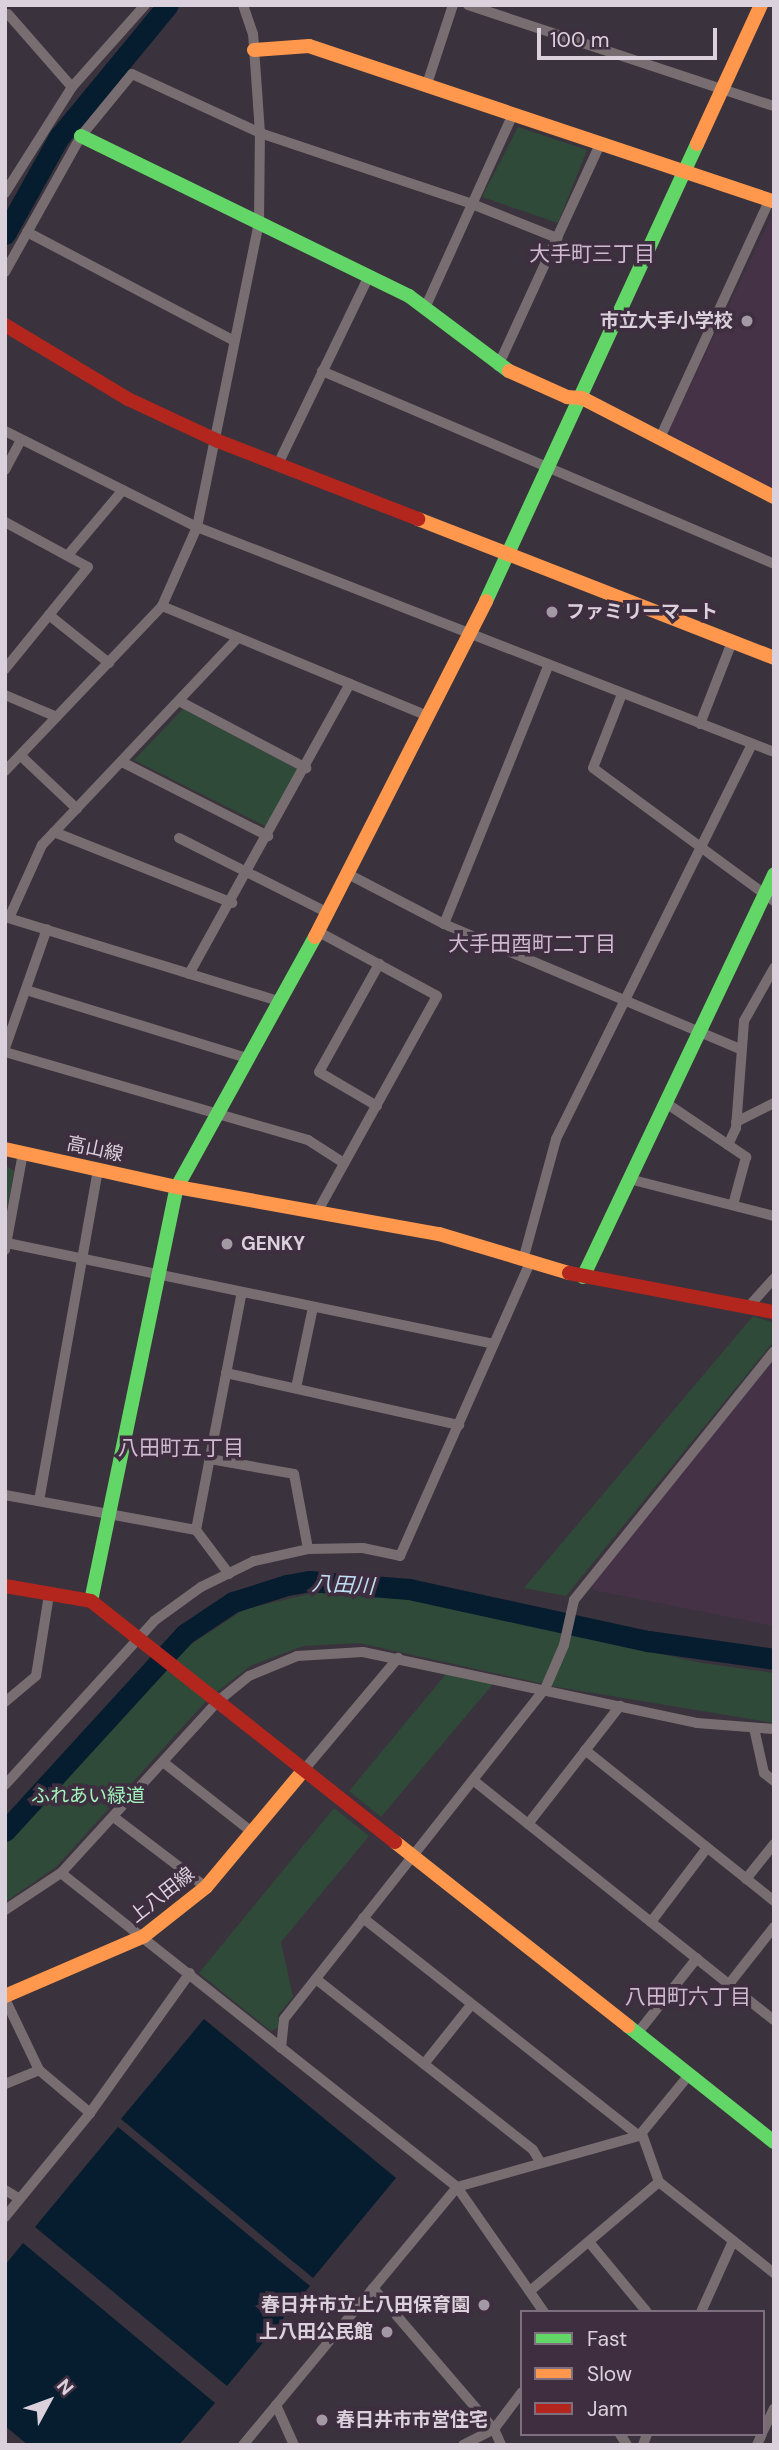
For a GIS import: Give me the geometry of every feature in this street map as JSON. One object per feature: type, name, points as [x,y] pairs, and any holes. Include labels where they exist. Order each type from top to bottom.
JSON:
[{"type":"street","points":[[18,5],[7,16],[72,87]]},
{"type":"street","points":[[5,193],[72,87],[145,5]]},
{"type":"street","points":[[5,771],[162,606],[197,527],[218,441],[233,340],[259,223],[260,133],[254,50],[243,5]]},
{"type":"street","points":[[426,88],[453,5]]},
{"type":"street","points":[[468,5],[774,106]]},
{"type":"street","points":[[91,1601],[177,1187],[328,913],[470,635],[582,398],[761,5]]},
{"type":"street","points":[[254,50],[309,46],[426,88],[772,202],[660,438]]},
{"type":"street","points":[[5,272],[81,136],[132,74],[260,133],[472,204],[557,238]]},
{"type":"street","points":[[425,307],[512,116]]},
{"type":"street","points":[[81,136],[369,276],[425,307],[498,366],[567,397],[582,398],[774,497]]},
{"type":"street","points":[[498,366],[600,144]]},
{"type":"street","points":[[5,170],[12,180]]},
{"type":"street","points":[[27,232],[233,340]]},
{"type":"street","points":[[278,464],[369,276]]},
{"type":"street","points":[[5,325],[128,399],[218,441],[774,658]]},
{"type":"street","points":[[322,371],[774,564]]},
{"type":"street","points":[[5,431],[197,527],[774,752]]},
{"type":"street","points":[[5,470],[21,440]]},
{"type":"street","points":[[68,555],[122,490]]},
{"type":"street","points":[[5,522],[88,566],[5,668]]},
{"type":"street","points":[[162,606],[428,716]]},
{"type":"street","points":[[49,615],[109,663]]},
{"type":"street","points":[[238,638],[42,845],[7,917],[278,1001]]},
{"type":"street","points":[[700,724],[732,642]]},
{"type":"street","points":[[444,924],[548,666]]},
{"type":"street","points":[[189,974],[232,903],[350,684]]},
{"type":"street","points":[[622,694],[593,768],[769,898]]},
{"type":"street","points":[[5,695],[57,717]]},
{"type":"street","points":[[180,701],[306,768]]},
{"type":"street","points":[[5,1784],[138,1637],[174,1605],[254,1561],[308,1549],[363,1548],[400,1556],[494,1344],[527,1261],[556,1139],[700,848],[707,841],[752,744]]},
{"type":"street","points":[[20,756],[77,809]]},
{"type":"street","points":[[121,762],[268,836]]},
{"type":"street","points":[[54,832],[232,903]]},
{"type":"street","points":[[179,838],[328,913]]},
{"type":"street","points":[[348,874],[444,924],[627,999],[740,1049]]},
{"type":"street","points":[[583,1277],[700,1031],[769,898],[774,874]]},
{"type":"street","points":[[47,929],[5,1050],[308,1140],[344,1163]]},
{"type":"street","points":[[317,931],[438,996],[318,1211]]},
{"type":"street","points":[[376,1106],[319,1072],[379,964]]},
{"type":"street","points":[[728,1145],[737,1122],[744,1021],[774,968]]},
{"type":"street","points":[[26,990],[247,1058]]},
{"type":"street","points":[[737,1122],[774,1103]]},
{"type":"street","points":[[666,1104],[746,1157],[733,1205]]},
{"type":"street","name":"高山線","points":[[5,1149],[177,1187],[439,1234],[583,1277],[750,1305],[774,1312]]},
{"type":"street","points":[[23,1153],[6,1247],[159,1274],[494,1344]]},
{"type":"street","points":[[39,1501],[98,1169]]},
{"type":"street","points":[[629,1179],[774,1216]]},
{"type":"street","points":[[750,1305],[774,1278]]},
{"type":"street","points":[[196,1530],[242,1292]]},
{"type":"street","points":[[296,1388],[313,1307]]},
{"type":"street","points":[[281,2048],[284,2019],[545,1689],[564,1646],[573,1600],[774,1351]]},
{"type":"street","points":[[226,1373],[459,1425]]},
{"type":"street","points":[[210,1459],[295,1474],[308,1549]]},
{"type":"street","points":[[5,1494],[196,1530],[229,1574]]},
{"type":"street","points":[[5,1586],[91,1601],[411,1858],[774,2142]]},
{"type":"street","points":[[5,1702],[36,1676],[49,1595]]},
{"type":"street","points":[[5,1910],[61,1873],[115,1818],[218,1701],[249,1676],[297,1656],[363,1652],[697,1723],[774,1729]]},
{"type":"street","points":[[303,1770],[398,1658]]},
{"type":"street","points":[[528,1824],[620,1706]]},
{"type":"street","points":[[754,1728],[764,1773],[774,1781]]},
{"type":"street","points":[[585,1750],[774,1901]]},
{"type":"street","points":[[163,1762],[251,1832]]},
{"type":"street","name":"上八田線","points":[[5,1997],[76,1969],[144,1936],[206,1887],[303,1770]]},
{"type":"street","points":[[473,1780],[774,2020]]},
{"type":"street","points":[[115,1818],[206,1887]]},
{"type":"street","points":[[746,1879],[774,1844]]},
{"type":"street","points":[[651,1922],[707,1848]]},
{"type":"street","points":[[61,1873],[144,1936],[457,2187],[543,2310]]},
{"type":"street","points":[[363,1918],[640,2135],[659,2182],[774,2273]]},
{"type":"street","points":[[729,1984],[774,1927]]},
{"type":"street","points":[[636,2035],[697,1958]]},
{"type":"street","points":[[5,2217],[90,2113],[190,1973]]},
{"type":"street","points":[[316,1979],[533,2150],[539,2160]]},
{"type":"street","points":[[5,1997],[39,2070],[90,2113]]},
{"type":"street","points":[[424,2064],[471,2005]]},
{"type":"street","points":[[5,2084],[39,2070]]},
{"type":"street","points":[[243,2445],[457,2187],[539,2160],[640,2135],[690,2075]]},
{"type":"street","points":[[530,2291],[659,2182]]},
{"type":"street","points":[[5,2190],[20,2199]]},
{"type":"street","points":[[702,2310],[733,2241]]},
{"type":"street","points":[[589,2242],[645,2310]]},
{"type":"street","points":[[373,2288],[494,2429],[501,2445]]},
{"type":"street","points":[[463,2445],[494,2429],[520,2395]]},
{"type":"street","points":[[276,2405],[294,2445]]},
{"type":"street","points":[[765,2427],[774,2409]]},
{"type":"shaded area","name":"市立大手小学校","points":[[774,211],[774,489],[672,436],[669,430]]},
{"type":"shaded area","points":[[774,1359],[774,1626],[593,1590],[591,1583]]},
{"type":"green space","points":[[518,127],[587,150],[558,223],[482,197]]},
{"type":"green space","points":[[183,709],[299,770],[267,827],[134,760]]},
{"type":"green space","points":[[5,1165],[14,1171],[5,1221]]},
{"type":"green space","points":[[753,1316],[774,1323],[774,1341],[566,1596],[524,1588]]},
{"type":"green space","name":"ふれあい緑道","points":[[322,1591],[373,1591],[702,1663],[774,1673],[774,1723],[557,1687],[359,1643],[303,1646],[250,1666],[208,1699],[56,1867],[5,1902],[5,1839],[39,1810],[157,1675],[193,1643],[245,1609]]},
{"type":"green space","points":[[446,1674],[493,1684],[381,1817],[349,1791]]},
{"type":"green space","points":[[334,1808],[369,1836],[281,1942],[293,1997],[278,2015],[279,2027],[271,2031],[199,1973]]},
{"type":"water","points":[[204,2019],[396,2178],[313,2278],[121,2119]]},
{"type":"water","points":[[118,2127],[310,2286],[227,2386],[35,2227]]},
{"type":"water","points":[[23,2243],[215,2403],[179,2445],[28,2445],[5,2426],[5,2265]]},
{"type":"waterway","points":[[5,234],[59,137],[168,5]]},
{"type":"waterway","name":"八田川","points":[[5,1831],[185,1634],[233,1602],[287,1585],[309,1581],[409,1589],[648,1641],[774,1659]]},
{"type":"traffic: fast","points":[[81,136],[409,296],[509,371]]},
{"type":"traffic: fast","points":[[486,601],[697,144]]},
{"type":"traffic: fast","points":[[583,1277],[774,874]]},
{"type":"traffic: fast","points":[[91,1601],[177,1187],[315,937]]},
{"type":"traffic: fast","points":[[628,2026],[774,2142]]},
{"type":"traffic: slow","points":[[697,144],[761,5]]},
{"type":"traffic: slow","points":[[254,50],[309,46],[774,202]]},
{"type":"traffic: slow","points":[[509,371],[567,397],[582,398],[774,497]]},
{"type":"traffic: slow","points":[[418,519],[774,658]]},
{"type":"traffic: slow","points":[[315,937],[486,601]]},
{"type":"traffic: slow","points":[[5,1149],[177,1187],[439,1234],[569,1273]]},
{"type":"traffic: slow","points":[[5,1996],[144,1936],[206,1887],[303,1771]]},
{"type":"traffic: slow","points":[[395,1842],[628,2026]]},
{"type":"traffic: jam","points":[[5,325],[128,399],[218,441],[418,519]]},
{"type":"traffic: jam","points":[[569,1273],[774,1312]]},
{"type":"traffic: jam","points":[[5,1586],[91,1601],[395,1842]]},
{"type":"place","name":"市立大手小学校","points":[[747,321]]},
{"type":"place","name":"ファミリーマート","points":[[552,612]]},
{"type":"place","name":"GENKY","points":[[227,1244]]},
{"type":"place","name":"春日井市立上八田保育園","points":[[484,2305]]},
{"type":"place","name":"上八田公民館","points":[[387,2332]]},
{"type":"place","name":"春日井市市営住宅","points":[[322,2420]]},
{"type":"district","name":"大手町三丁目","points":[[592,254]]},
{"type":"district","name":"大手田酉町二丁目","points":[[532,944]]},
{"type":"district","name":"八田町五丁目","points":[[181,1448]]},
{"type":"district","name":"八田町六丁目","points":[[688,1997]]}]
